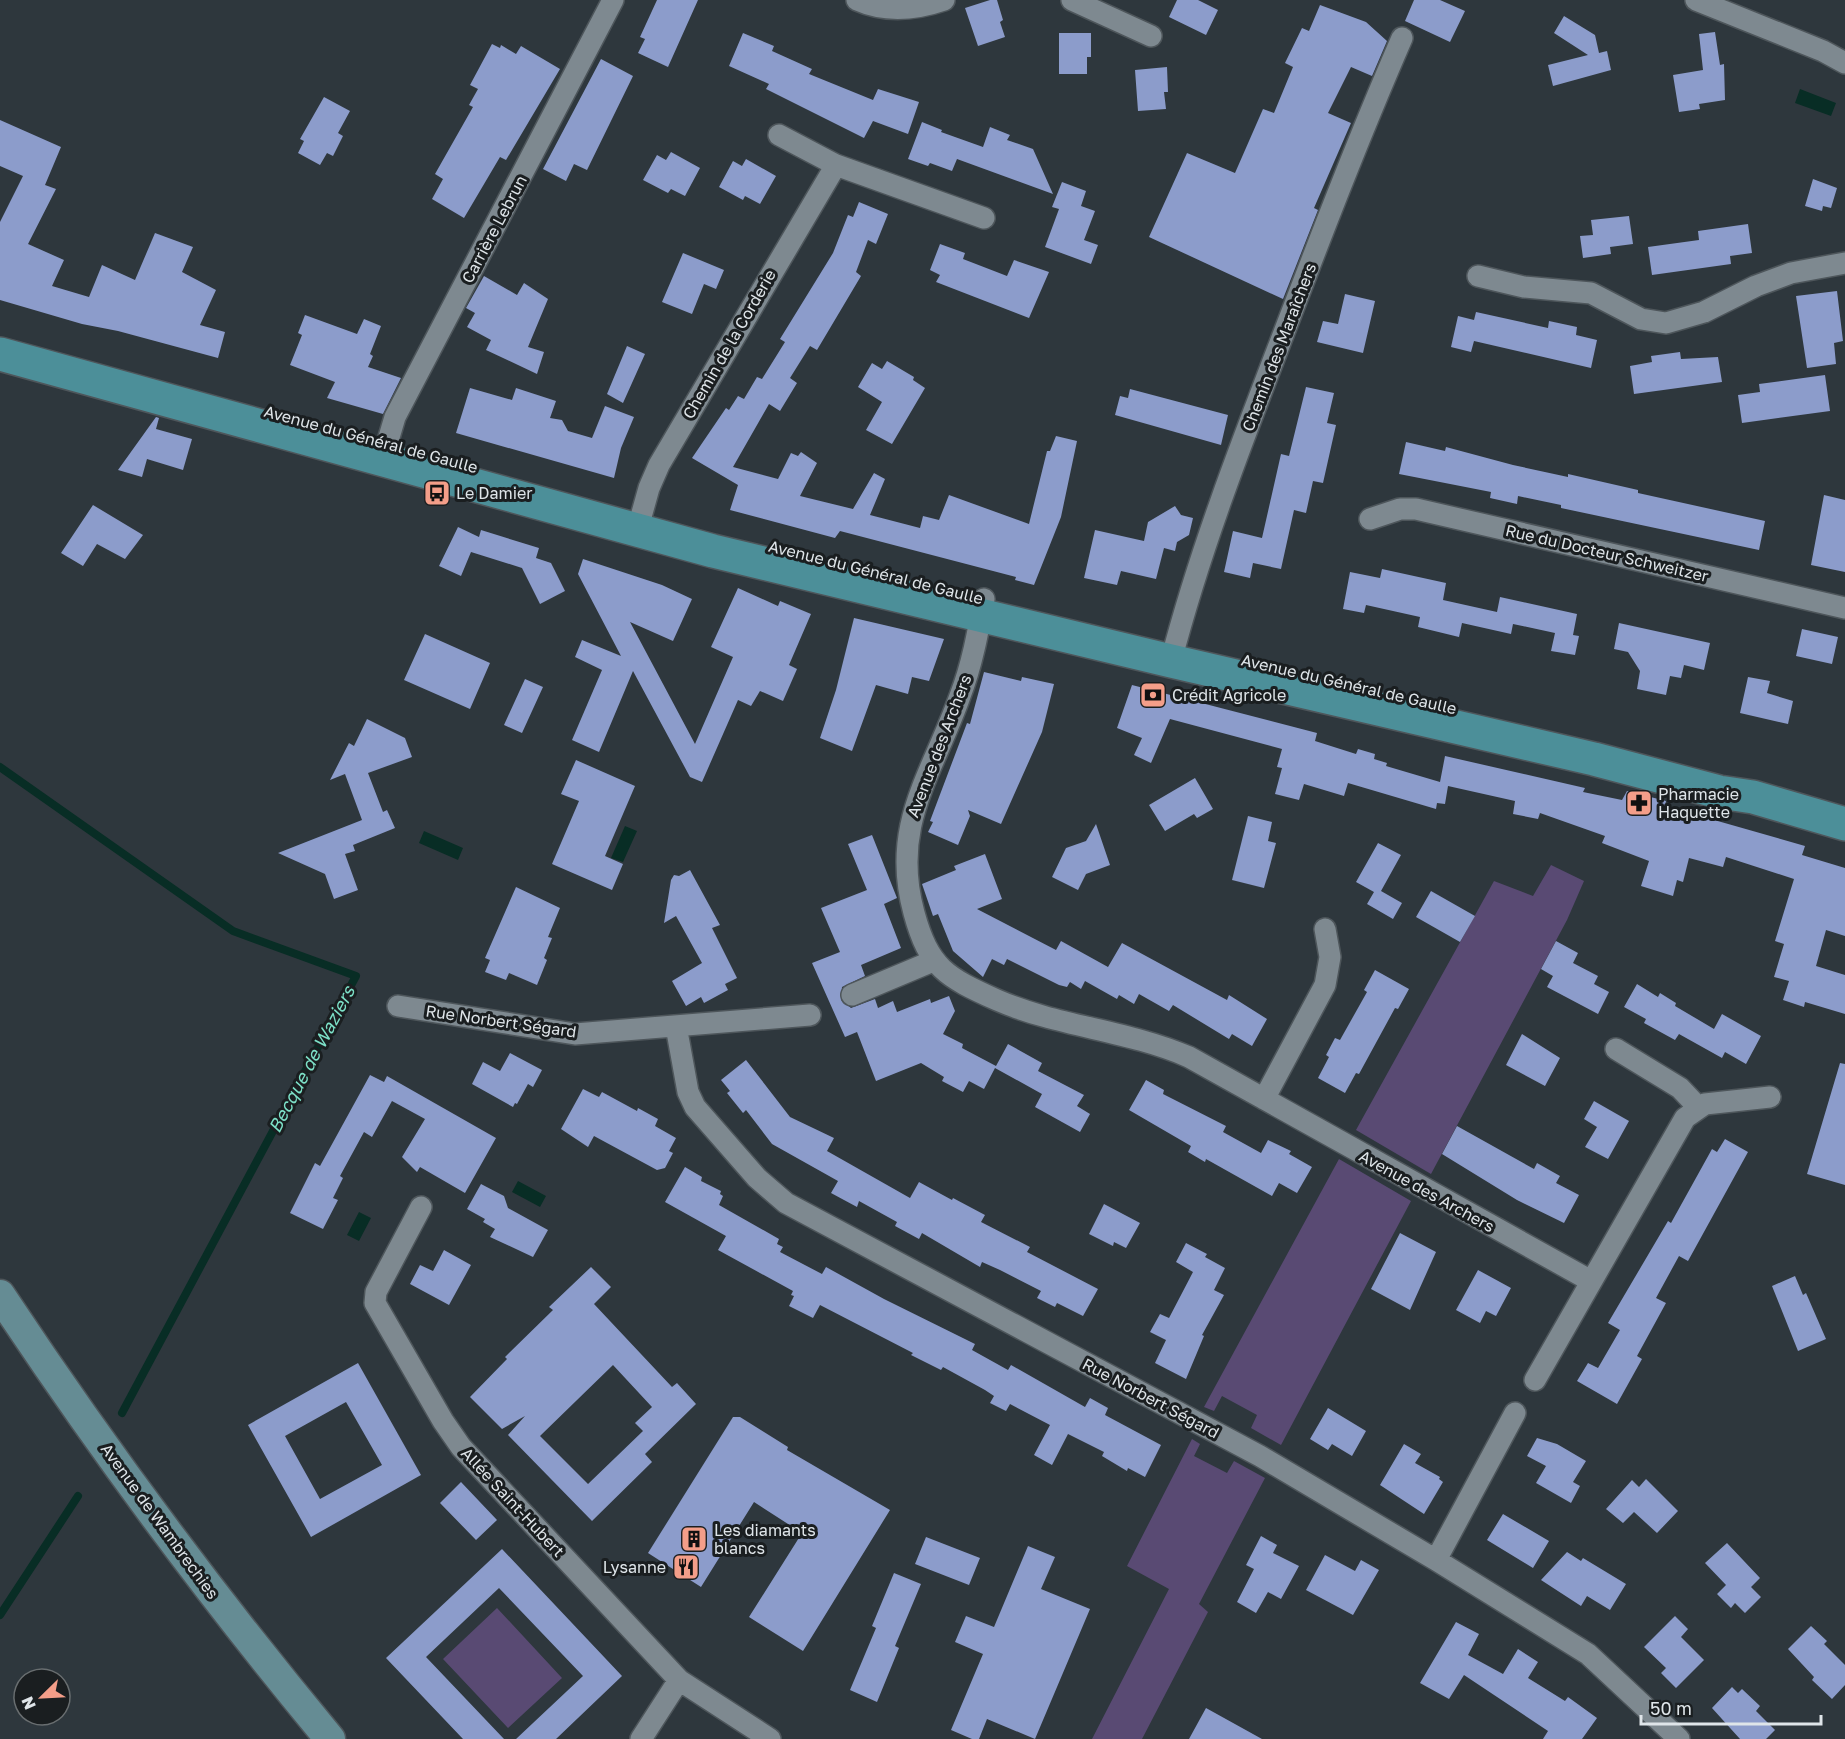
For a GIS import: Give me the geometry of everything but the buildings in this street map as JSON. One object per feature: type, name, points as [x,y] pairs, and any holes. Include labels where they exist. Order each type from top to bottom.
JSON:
[{"type":"main road","name":"Avenue du Général de Gaulle","points":[[0,335],[384,452]]},
{"type":"main road","name":"Avenue du Général de Gaulle","points":[[0,354],[384,452],[639,522],[1173,653],[1719,792],[1753,797],[1843,817]]},
{"type":"main road","name":"Avenue de Wambrechies","points":[[0,1295],[53,1375],[173,1540],[330,1739]]},
{"type":"street","name":"Carrière Lebrun","points":[[384,452],[395,417],[613,0]]},
{"type":"street","points":[[857,0],[891,9],[921,7],[944,0]]},
{"type":"street","points":[[1072,0],[1150,36]]},
{"type":"street","points":[[1696,0],[1823,51],[1845,63]]},
{"type":"street","name":"Chemin des Maraîchers","points":[[1173,653],[1215,518],[1262,389],[1360,134],[1402,39]]},
{"type":"street","points":[[779,135],[836,165],[984,218]]},
{"type":"street","name":"Chemin de la Corderie","points":[[639,522],[659,465],[836,165]]},
{"type":"street","points":[[1478,276],[1524,287],[1591,293],[1641,319],[1666,323],[1697,315],[1783,275],[1821,265],[1845,263]]},
{"type":"street","name":"Rue du Docteur Schweitzer","points":[[1370,519],[1400,509],[1416,510],[1845,608]]},
{"type":"street","name":"Avenue des Archers","points":[[983,607],[961,696],[916,804],[906,838],[907,886],[921,940],[933,961],[958,980],[998,1000],[1064,1022],[1157,1043],[1189,1057],[1591,1281]]},
{"type":"street","points":[[1264,1099],[1325,985],[1330,957],[1325,929]]},
{"type":"street","points":[[852,995],[933,961]]},
{"type":"street","name":"Rue Norbert Ségard","points":[[398,1006],[575,1034],[810,1015]]},
{"type":"street","name":"Rue Norbert Ségard","points":[[676,1026],[688,1092],[695,1107],[757,1178],[781,1199],[1260,1456],[1436,1560],[1588,1654],[1674,1737]]},
{"type":"street","points":[[1616,1049],[1680,1088],[1698,1107]]},
{"type":"street","points":[[1535,1380],[1679,1125],[1698,1107],[1770,1097]]},
{"type":"street","name":"Allée Saint-Hubert","points":[[421,1207],[376,1292],[375,1303],[451,1435],[679,1680],[770,1739]]},
{"type":"street","points":[[1436,1560],[1515,1413]]},
{"type":"street","points":[[641,1739],[679,1680]]},
{"type":"shaded area","points":[[1800,89],[1836,103],[1831,116],[1795,103]]},
{"type":"shaded area","points":[[625,826],[637,831],[623,862],[611,858]]},
{"type":"shaded area","points":[[424,831],[463,848],[458,860],[419,843]]},
{"type":"shaded area","points":[[1551,865],[1584,881],[1567,920],[1431,1174],[1356,1130],[1494,881],[1533,896]]},
{"type":"shaded area","points":[[1339,1159],[1411,1201],[1281,1445],[1251,1428],[1257,1415],[1222,1396],[1214,1411],[1204,1407]]},
{"type":"shaded area","points":[[518,1181],[546,1196],[540,1207],[512,1192]]},
{"type":"shaded area","points":[[359,1212],[371,1218],[359,1241],[347,1235]]},
{"type":"shaded area","points":[[1192,1439],[1200,1444],[1194,1456],[1227,1473],[1234,1461],[1265,1478],[1199,1604],[1208,1612],[1142,1739],[1092,1739],[1169,1589],[1127,1566]]},
{"type":"shaded area","points":[[497,1608],[562,1678],[508,1728],[443,1659]]},
{"type":"waterway","name":"Becque de Waziers","points":[[0,767],[233,931],[356,976],[122,1413]]},
{"type":"waterway","name":"Becque de Waziers","points":[[0,1615],[78,1496]]},
{"type":"place","name":"Le Damier","points":[[437,493]]},
{"type":"place","name":"Crédit Agricole","points":[[1153,695]]},
{"type":"place","name":"Pharmacie Haquette","points":[[1639,803]]},
{"type":"place","name":"Les diamants blancs","points":[[694,1539]]},
{"type":"place","name":"Lysanne","points":[[686,1567]]}]
